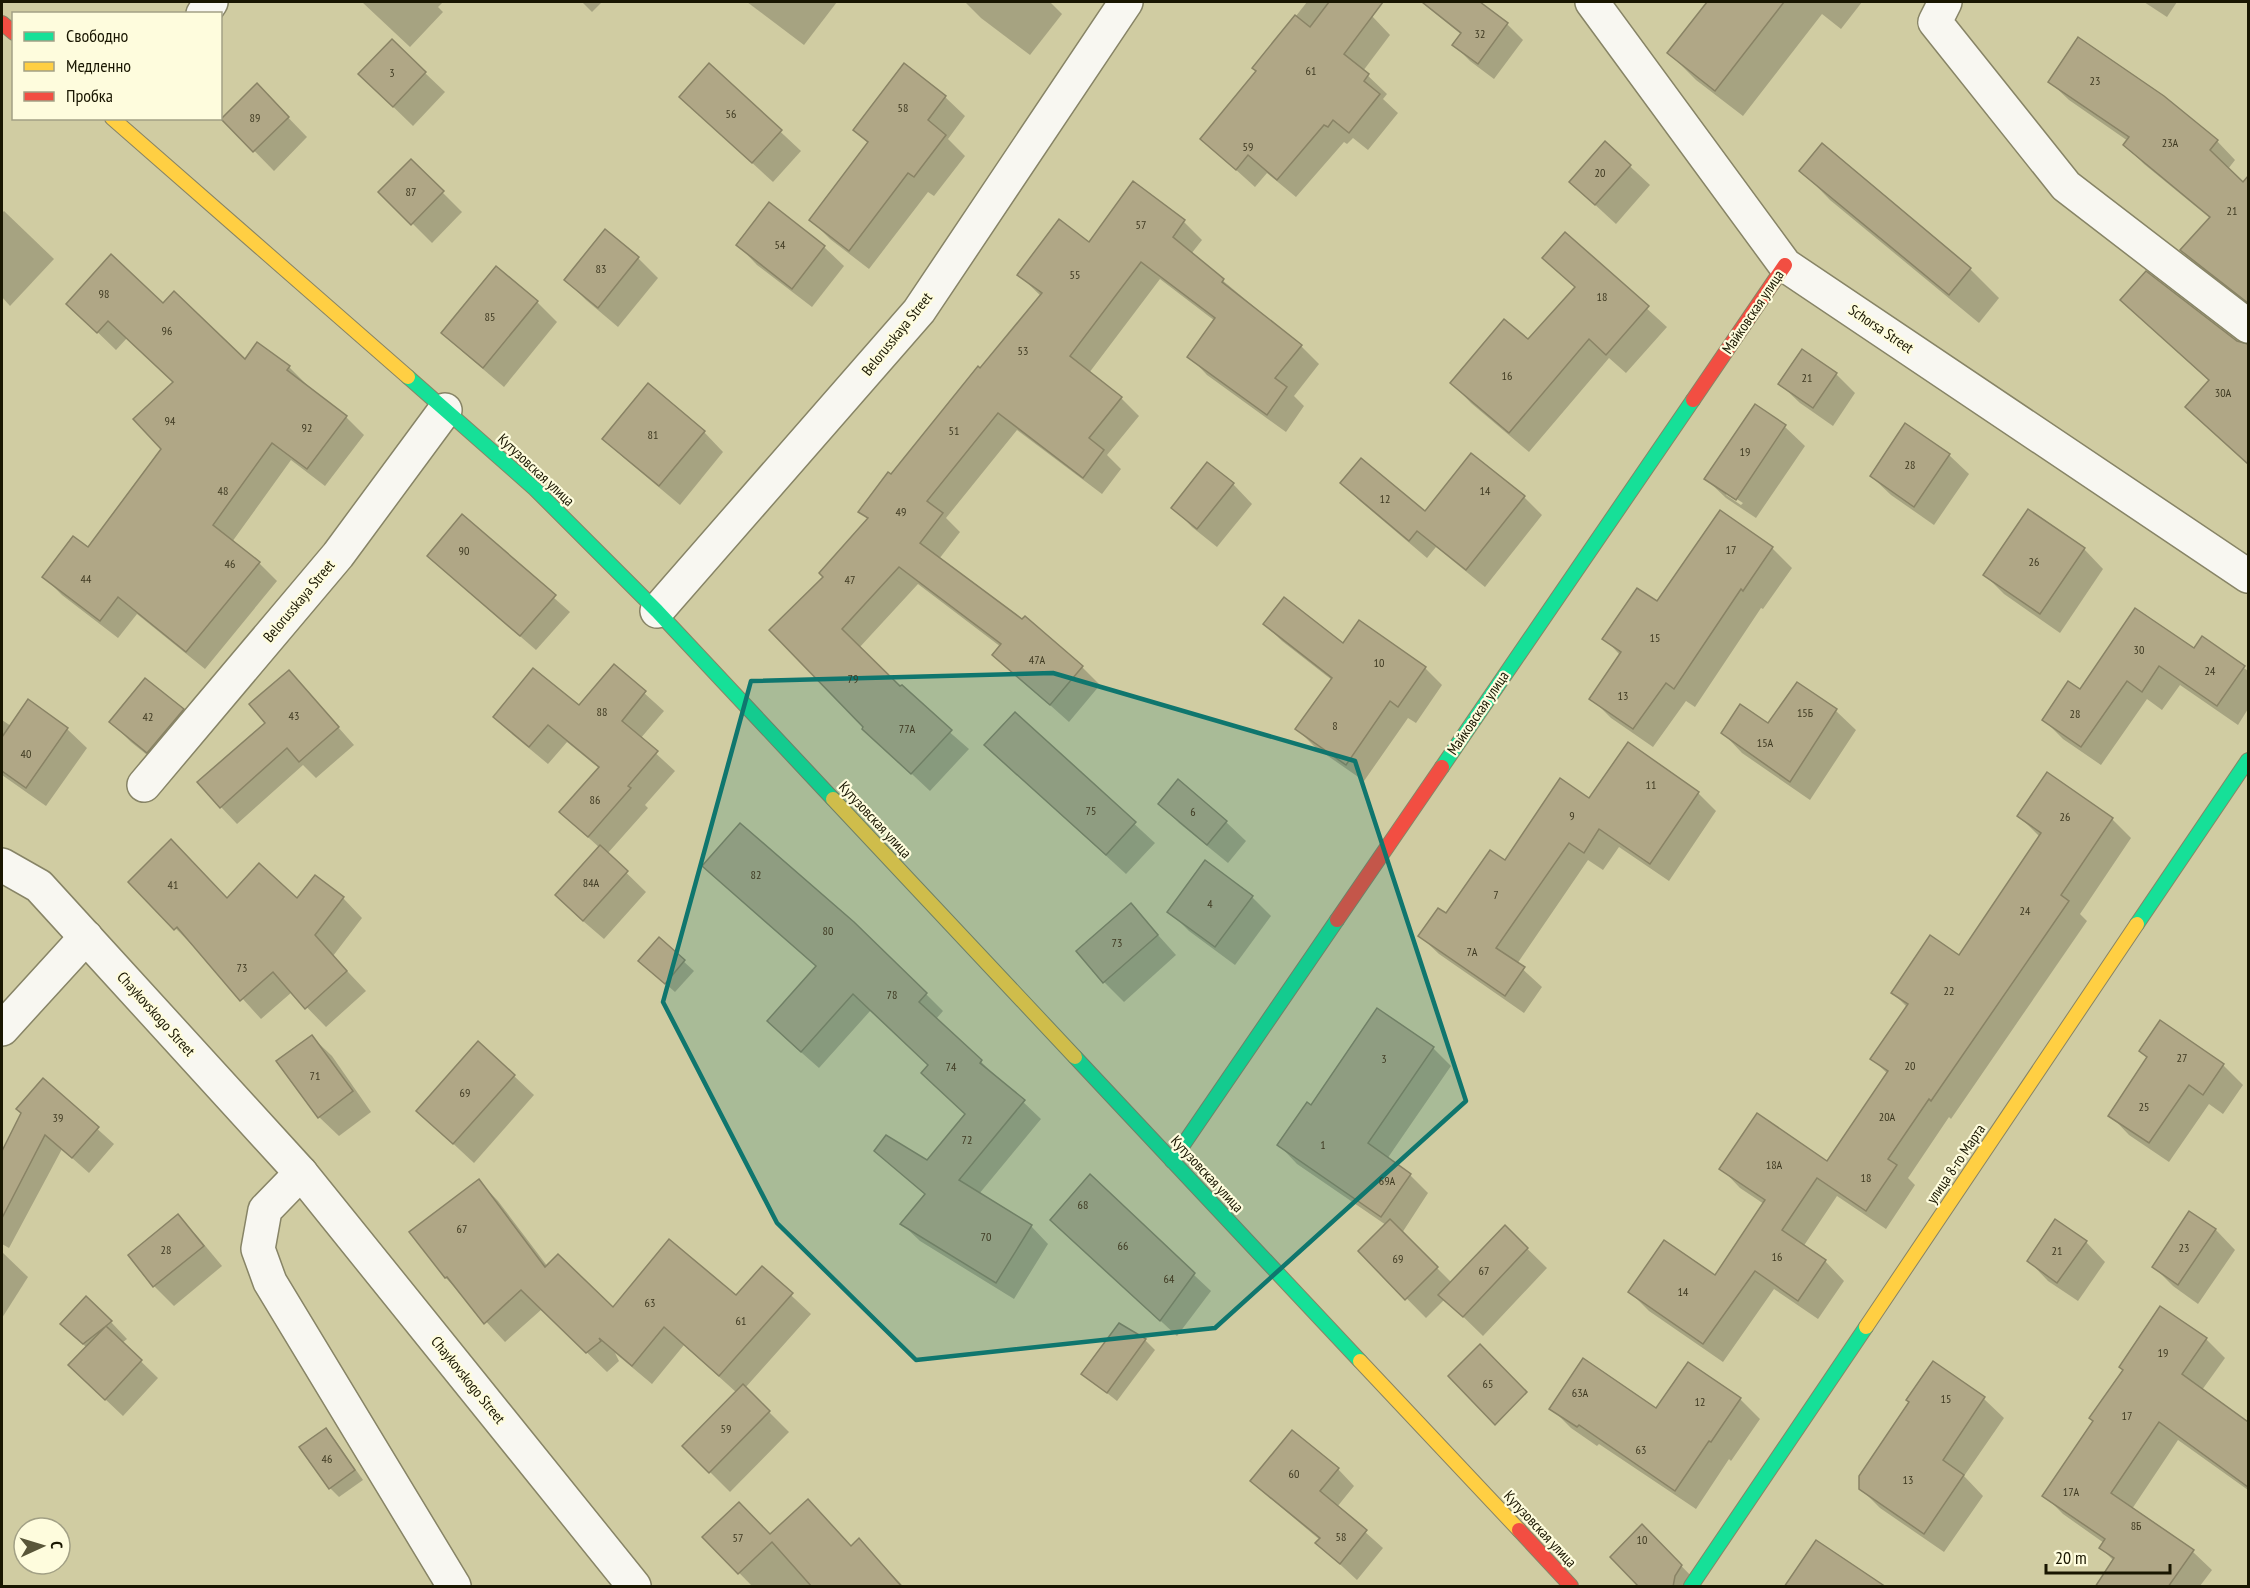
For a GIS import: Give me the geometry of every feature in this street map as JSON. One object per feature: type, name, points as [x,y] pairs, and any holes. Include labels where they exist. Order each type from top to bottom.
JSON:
[{"type":"street","name":"Belorusskaya Street","points":[[657,611],[919,311],[1126,2]]},
{"type":"street","name":"Schorsa Street","points":[[1592,2],[1785,265],[2248,576]]},
{"type":"street","points":[[1940,12],[2066,186],[2248,326]]},
{"type":"street","name":"Кутузовская улица","points":[[120,121],[535,489],[657,611],[1571,1587]]},
{"type":"street","name":"Майковская улица","points":[[1172,1161],[1785,265]]},
{"type":"street","name":"Belorusskaya Street","points":[[144,785],[338,555],[445,410]]},
{"type":"street","name":"улица 8-го Марта","points":[[1691,1587],[2248,760]]},
{"type":"street","name":"Chaykovskogo Street","points":[[2,865],[39,886],[301,1173],[634,1587]]},
{"type":"street","points":[[2,1029],[86,937]]},
{"type":"street","points":[[301,1173],[265,1210],[258,1249],[270,1282],[454,1587]]},
{"type":"highlighted area","points":[[1053,673],[1355,761],[1466,1101],[1215,1328],[916,1360],[777,1223],[663,1002],[751,681]]},
{"type":"building","points":[[1329,2],[1383,2],[1344,54],[1369,74],[1364,81],[1380,94],[1349,133],[1333,120],[1328,127],[1324,125],[1277,180],[1248,155],[1236,170],[1200,139],[1256,71],[1252,68],[1295,15],[1310,27]]},
{"type":"building","points":[[1422,2],[1480,2],[1508,23],[1478,64],[1452,45],[1461,33]]},
{"type":"building","points":[[1707,2],[1784,2],[1715,91],[1667,53]]},
{"type":"building","points":[[2078,37],[2164,96],[2218,140],[2210,150],[2243,182],[2248,176],[2248,303],[2180,250],[2210,217],[2123,145],[2129,137],[2048,82]]},
{"type":"building","points":[[392,39],[426,72],[393,107],[358,74]]},
{"type":"building","points":[[709,63],[782,130],[752,163],[679,97]]},
{"type":"building","points":[[904,63],[946,96],[928,120],[946,135],[914,177],[908,173],[849,251],[809,220],[868,142],[853,130]]},
{"type":"building","points":[[257,83],[289,117],[253,152],[222,118]]},
{"type":"building","points":[[1605,141],[1631,165],[1595,205],[1569,182]]},
{"type":"building","points":[[1822,143],[1971,268],[1949,295],[1799,171]]},
{"type":"building","points":[[411,159],[444,191],[411,225],[378,192]]},
{"type":"building","points":[[1133,181],[1185,220],[1173,237],[1224,279],[1222,282],[1302,345],[1275,378],[1287,387],[1267,415],[1187,357],[1215,318],[1141,262],[1070,356],[1122,397],[1089,438],[1104,450],[1083,478],[998,413],[927,501],[943,513],[920,543],[1022,619],[1025,616],[1083,666],[1050,705],[992,655],[1001,644],[899,567],[842,629],[900,686],[902,685],[952,730],[911,774],[862,729],[863,727],[769,630],[823,577],[819,573],[868,518],[858,512],[888,472],[891,474],[978,366],[980,368],[1042,293],[1017,275],[1059,219],[1089,242]]},
{"type":"building","points":[[769,202],[825,246],[792,289],[736,245]]},
{"type":"building","points":[[605,229],[639,257],[598,308],[564,280]]},
{"type":"building","points":[[1565,232],[1649,306],[1606,355],[1589,339],[1509,433],[1450,383],[1504,319],[1528,339],[1575,287],[1542,258]]},
{"type":"building","points":[[111,254],[163,303],[174,291],[245,359],[257,342],[290,366],[287,370],[347,416],[307,469],[272,443],[213,525],[260,562],[186,652],[118,597],[100,621],[42,577],[73,536],[88,547],[161,449],[133,419],[173,382],[108,321],[97,333],[66,304]]},
{"type":"building","points":[[496,266],[538,301],[483,368],[441,333]]},
{"type":"building","points":[[2146,271],[2237,341],[2248,344],[2248,464],[2185,407],[2209,380],[2120,300]]},
{"type":"building","points":[[1802,349],[1837,373],[1813,408],[1778,384]]},
{"type":"building","points":[[648,383],[705,431],[659,486],[602,439]]},
{"type":"building","points":[[1755,404],[1786,425],[1736,500],[1704,479]]},
{"type":"building","points":[[1905,423],[1950,454],[1914,507],[1870,476]]},
{"type":"building","points":[[1471,453],[1525,496],[1466,570],[1417,531],[1409,541],[1340,483],[1361,458],[1425,511]]},
{"type":"building","points":[[1207,462],[1234,483],[1197,529],[1171,508]]},
{"type":"building","points":[[2028,509],[2085,548],[2040,614],[1983,575]]},
{"type":"building","points":[[1720,510],[1773,547],[1743,591],[1741,589],[1674,689],[1666,683],[1633,729],[1589,699],[1621,652],[1602,639],[1637,588],[1657,601]]},
{"type":"building","points":[[462,514],[556,595],[520,636],[427,556]]},
{"type":"building","points":[[1284,597],[1343,643],[1359,620],[1426,667],[1398,707],[1390,701],[1346,765],[1295,729],[1332,678],[1263,624]]},
{"type":"building","points":[[2135,608],[2194,648],[2202,636],[2245,666],[2217,706],[2159,666],[2142,692],[2127,681],[2081,747],[2042,720],[2068,681],[2080,689]]},
{"type":"building","points":[[614,664],[646,691],[622,721],[658,751],[628,786],[631,788],[588,837],[559,812],[599,767],[548,725],[529,747],[493,717],[533,668],[579,705]]},
{"type":"building","points":[[289,670],[339,727],[299,762],[287,748],[220,808],[197,782],[265,723],[249,704]]},
{"type":"building","points":[[145,678],[184,709],[147,753],[109,722]]},
{"type":"building","points":[[1797,682],[1837,709],[1790,782],[1721,733],[1740,704],[1768,723]]},
{"type":"building","points":[[28,699],[68,728],[26,788],[2,771],[2,737]]},
{"type":"building","points":[[1015,712],[1136,822],[1106,855],[984,745]]},
{"type":"building","points":[[1628,742],[1699,792],[1650,864],[1599,829],[1584,853],[1569,843],[1496,948],[1525,967],[1505,996],[1418,936],[1438,908],[1446,913],[1490,850],[1505,860],[1560,778],[1589,798]]},
{"type":"building","points":[[2047,772],[2113,818],[2061,895],[2069,901],[1931,1101],[1929,1099],[1888,1159],[1897,1165],[1866,1211],[1817,1178],[1782,1230],[1826,1260],[1798,1301],[1755,1271],[1703,1344],[1628,1292],[1664,1240],[1715,1275],[1765,1200],[1719,1169],[1757,1113],[1827,1161],[1888,1071],[1870,1059],[1908,1004],[1891,993],[1930,935],[1959,955],[2041,833],[2017,816]]},
{"type":"building","points":[[1178,779],[1227,821],[1207,845],[1158,804]]},
{"type":"building","points":[[740,823],[854,922],[927,993],[919,1002],[982,1060],[980,1063],[1025,1100],[959,1180],[1032,1225],[996,1283],[900,1224],[925,1194],[874,1151],[886,1135],[927,1160],[965,1114],[921,1073],[928,1065],[853,994],[801,1052],[767,1021],[816,966],[702,866]]},
{"type":"building","points":[[171,839],[227,898],[259,863],[297,898],[315,875],[344,897],[315,935],[347,971],[305,1009],[273,972],[240,1001],[177,927],[174,930],[128,882]]},
{"type":"building","points":[[600,845],[628,871],[583,921],[555,895]]},
{"type":"building","points":[[1205,860],[1253,896],[1215,947],[1167,912]]},
{"type":"building","points":[[1131,903],[1158,935],[1103,983],[1076,951]]},
{"type":"building","points":[[659,937],[685,960],[665,984],[638,961]]},
{"type":"building","points":[[1377,1008],[1434,1047],[1368,1143],[1411,1174],[1381,1217],[1277,1145],[1307,1102],[1311,1105]]},
{"type":"building","points":[[2160,1020],[2224,1064],[2203,1095],[2189,1085],[2149,1143],[2108,1116],[2147,1057],[2139,1051]]},
{"type":"building","points":[[312,1035],[353,1091],[318,1118],[276,1061]]},
{"type":"building","points":[[478,1041],[515,1075],[453,1144],[416,1111]]},
{"type":"building","points":[[43,1078],[99,1127],[72,1158],[45,1135],[2,1218],[2,1151],[21,1113],[16,1109]]},
{"type":"building","points":[[1090,1174],[1195,1273],[1160,1321],[1050,1220]]},
{"type":"building","points":[[479,1179],[545,1267],[558,1254],[613,1307],[669,1239],[736,1295],[762,1266],[793,1293],[719,1376],[664,1327],[632,1366],[599,1338],[601,1341],[586,1353],[521,1290],[484,1324],[409,1232]]},
{"type":"building","points":[[2189,1211],[2216,1229],[2178,1285],[2152,1267]]},
{"type":"building","points":[[178,1214],[204,1246],[153,1287],[128,1255]]},
{"type":"building","points":[[1390,1219],[1438,1267],[1405,1300],[1358,1251]]},
{"type":"building","points":[[2055,1219],[2087,1241],[2057,1283],[2027,1261]]},
{"type":"building","points":[[1505,1225],[1528,1248],[1463,1317],[1438,1295]]},
{"type":"building","points":[[86,1296],[112,1321],[83,1344],[60,1324]]},
{"type":"building","points":[[2160,1306],[2207,1338],[2182,1374],[2248,1422],[2248,1487],[2159,1422],[2111,1493],[2194,1550],[2168,1587],[2095,1587],[2114,1558],[2099,1548],[2105,1539],[2042,1496],[2093,1421],[2089,1418],[2123,1370],[2119,1367]]},
{"type":"building","points":[[1119,1323],[1146,1339],[1107,1393],[1081,1374]]},
{"type":"building","points":[[106,1326],[142,1360],[105,1400],[68,1365]]},
{"type":"building","points":[[1480,1344],[1527,1392],[1495,1425],[1448,1376]]},
{"type":"building","points":[[1583,1358],[1656,1408],[1688,1362],[1741,1398],[1675,1491],[1579,1425],[1577,1427],[1549,1409]]},
{"type":"building","points":[[1933,1361],[1985,1397],[1943,1460],[1964,1475],[1924,1534],[1859,1489],[1859,1476],[1909,1402],[1906,1400]]},
{"type":"building","points":[[743,1384],[770,1411],[709,1473],[682,1446]]},
{"type":"building","points":[[326,1428],[355,1470],[329,1489],[299,1447]]},
{"type":"building","points":[[1292,1430],[1339,1468],[1320,1491],[1367,1530],[1340,1564],[1315,1543],[1320,1538],[1250,1481]]},
{"type":"building","points":[[808,1499],[851,1546],[859,1538],[902,1587],[812,1587],[772,1542],[738,1574],[702,1537],[739,1502],[770,1534]]},
{"type":"building","points":[[1642,1524],[1682,1565],[1675,1576],[1673,1587],[1639,1587],[1610,1557]]},
{"type":"building","points":[[1816,1540],[1886,1587],[1784,1587]]},
{"type":"traffic: fast","points":[[408,377],[535,489],[657,611],[833,799]]},
{"type":"traffic: fast","points":[[1442,767],[1693,400]]},
{"type":"traffic: fast","points":[[2137,924],[2248,760]]},
{"type":"traffic: fast","points":[[1172,1161],[1337,920]]},
{"type":"traffic: fast","points":[[1075,1057],[1360,1361]]},
{"type":"traffic: fast","points":[[1691,1586],[1866,1327]]},
{"type":"traffic: slow","points":[[114,120],[408,377]]},
{"type":"traffic: slow","points":[[833,799],[1075,1057]]},
{"type":"traffic: slow","points":[[1866,1327],[2137,924]]},
{"type":"traffic: slow","points":[[1360,1361],[1519,1530]]},
{"type":"traffic: jam","points":[[2,23],[12,31]]},
{"type":"traffic: jam","points":[[1693,400],[1785,265]]},
{"type":"traffic: jam","points":[[1337,920],[1442,767]]},
{"type":"traffic: jam","points":[[1519,1530],[1571,1586]]}]
